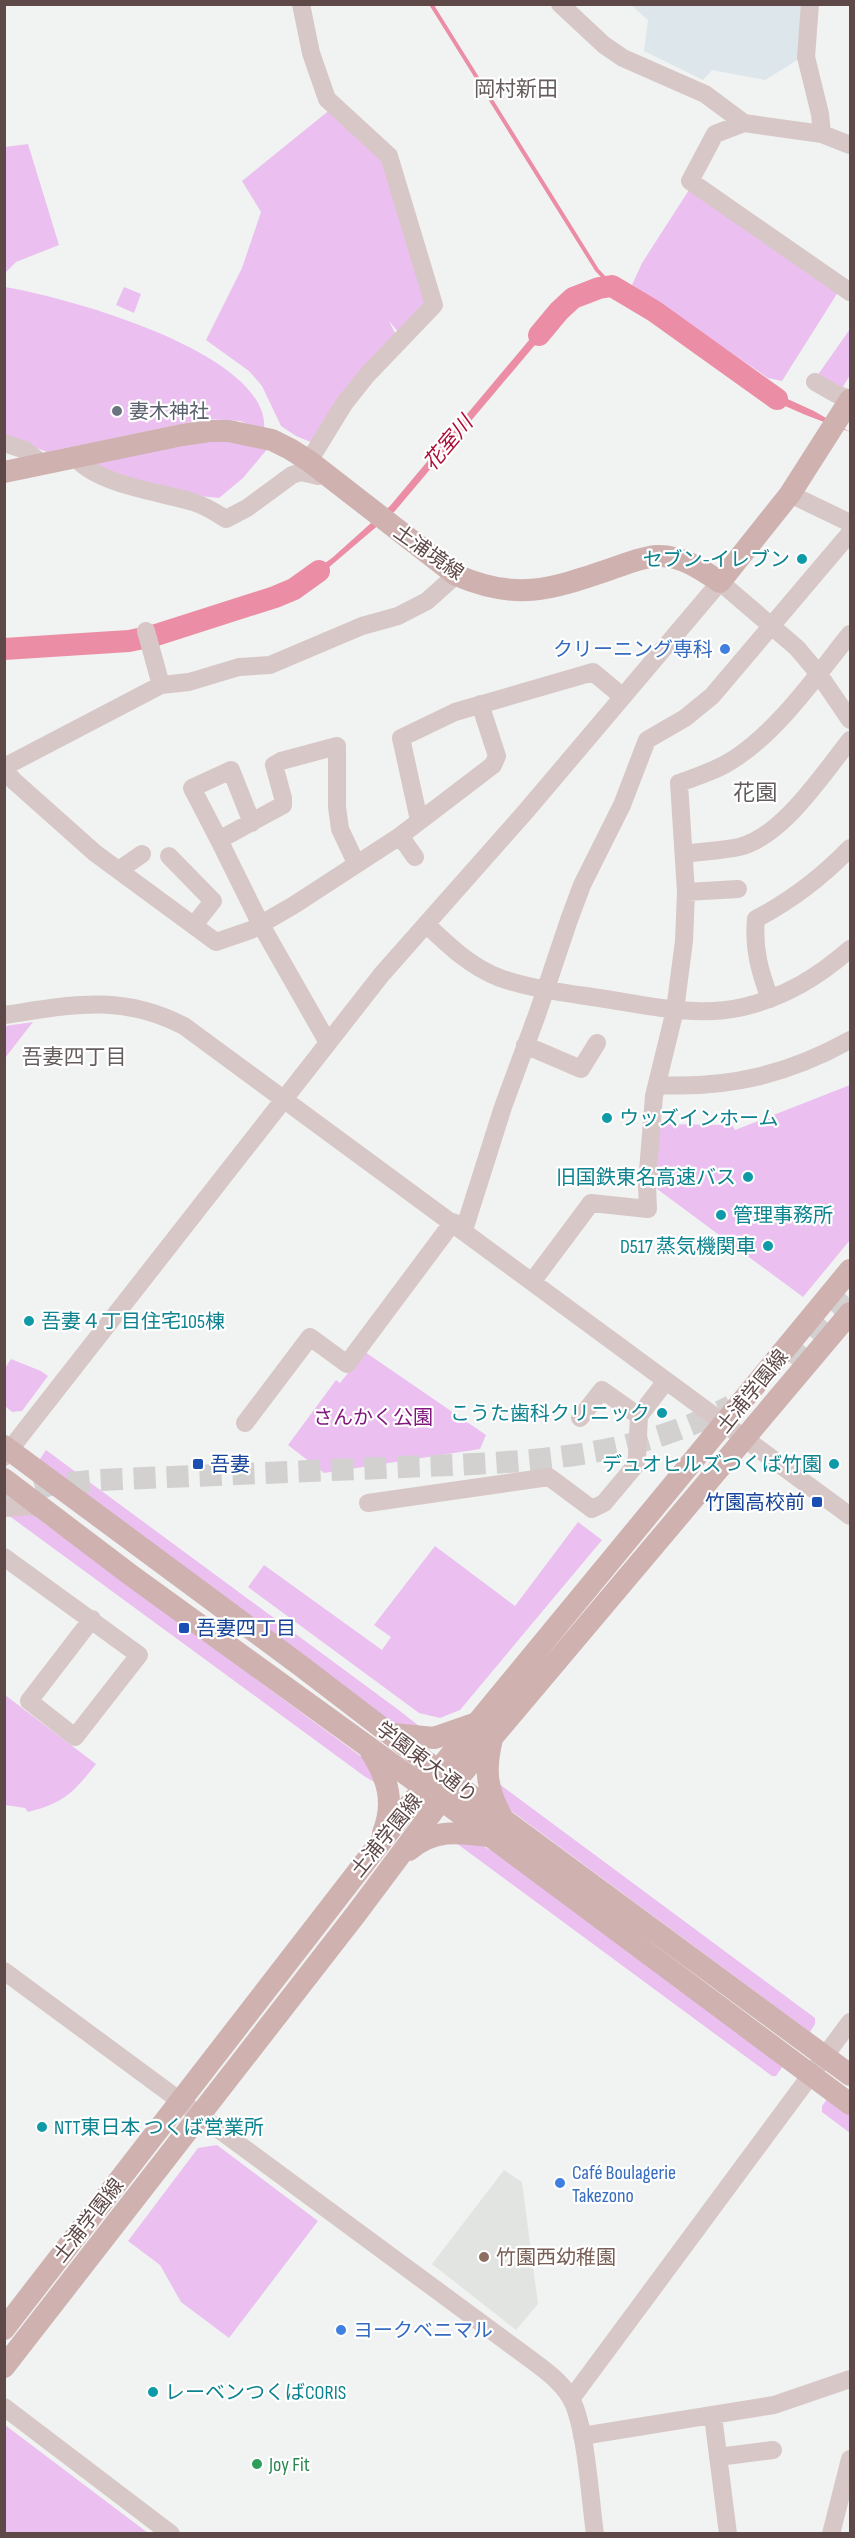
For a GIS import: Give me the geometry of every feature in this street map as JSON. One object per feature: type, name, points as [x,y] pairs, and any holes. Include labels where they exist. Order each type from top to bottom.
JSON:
[{"type":"main road","points":[[720,582],[790,494],[822,441],[850,401]]},
{"type":"main road","name":"土浦境線","points":[[4,472],[182,435],[229,431],[272,440],[315,466],[456,575],[494,589],[520,592],[536,590],[565,584],[656,556],[684,561],[720,582]]},
{"type":"main road","name":"土浦学園線","points":[[4,2329],[379,1843],[439,1785],[850,1270]]},
{"type":"main road","name":"土浦学園線","points":[[485,1729],[567,1651],[850,1313]]},
{"type":"main road","name":"学園東大通り","points":[[6,1454],[388,1732],[439,1785]]},
{"type":"main road","name":"学園東大通り","points":[[4,1479],[132,1576],[367,1746],[439,1785],[850,2075]]},
{"type":"main road","points":[[388,1732],[434,1738],[485,1729],[489,1753],[487,1778],[497,1828],[432,1836],[420,1841],[395,1863]]},
{"type":"main road","points":[[367,1746],[383,1771],[390,1792],[389,1814],[379,1843]]},
{"type":"main road","name":"土浦学園線","points":[[4,2367],[395,1863],[439,1785]]},
{"type":"main road","name":"学園東大通り","points":[[497,1828],[811,2076],[850,2104]]},
{"type":"street","points":[[75,457],[87,470],[154,494],[191,501],[210,508],[226,519],[247,508],[292,475],[301,472],[318,476],[315,466],[356,390],[434,305],[389,156],[327,99],[311,53],[301,4]]},
{"type":"street","points":[[560,4],[604,45],[623,58],[705,94],[744,123]]},
{"type":"street","points":[[810,4],[806,57],[820,114],[822,134]]},
{"type":"street","points":[[725,107],[723,118],[690,181],[850,292]]},
{"type":"street","points":[[715,134],[744,123],[822,134],[850,145]]},
{"type":"street","points":[[815,382],[850,401]]},
{"type":"street","points":[[4,443],[25,450],[43,464]]},
{"type":"street","points":[[790,494],[850,523]]},
{"type":"street","points":[[245,1424],[310,1337],[347,1364],[458,1226],[546,990],[582,885],[622,805],[647,741],[704,703],[850,533]]},
{"type":"street","points":[[456,575],[427,601],[398,616],[362,626],[270,665],[239,667],[189,682],[161,685],[4,767],[13,780],[95,853],[216,942],[261,925],[294,905],[400,836],[497,762],[480,704]]},
{"type":"street","points":[[6,1454],[327,1041],[720,582],[797,648],[818,673],[850,720]]},
{"type":"street","points":[[532,1282],[591,1203],[648,1209],[646,1184],[654,1096],[675,1010],[684,940],[686,892],[679,783],[714,770],[749,749],[766,733],[850,634]]},
{"type":"street","points":[[147,637],[161,685]]},
{"type":"street","points":[[419,820],[401,738],[455,712],[593,672],[623,697]]},
{"type":"street","points":[[684,854],[739,847],[763,836],[795,807],[850,740]]},
{"type":"street","points":[[219,840],[283,805],[274,765],[280,761],[337,746],[340,829],[356,863]]},
{"type":"street","points":[[252,823],[231,770],[192,788],[261,925],[327,1041]]},
{"type":"street","points":[[400,836],[415,856]]},
{"type":"street","points":[[770,999],[758,966],[754,938],[756,920],[790,901],[850,848]]},
{"type":"street","points":[[119,870],[142,854]]},
{"type":"street","points":[[169,855],[213,901],[194,925]]},
{"type":"street","points":[[686,892],[738,889]]},
{"type":"street","points":[[427,925],[464,958],[500,978],[546,990],[675,1010],[724,1010],[770,999],[808,982],[850,949]]},
{"type":"street","points":[[4,1015],[86,1003],[113,1004],[154,1012],[193,1032],[850,1516]]},
{"type":"street","points":[[657,1085],[700,1086],[740,1082],[769,1074],[834,1049],[850,1040]]},
{"type":"street","points":[[525,1045],[581,1069],[597,1043]]},
{"type":"street","points":[[368,1503],[549,1477],[592,1509],[604,1503],[634,1466],[637,1457],[639,1416],[666,1381]]},
{"type":"street","points":[[580,1418],[602,1390],[639,1416]]},
{"type":"street","points":[[4,1508],[30,1506],[45,1510]]},
{"type":"street","points":[[4,1557],[92,1619],[139,1655],[75,1737],[29,1701],[92,1619]]},
{"type":"street","points":[[4,1971],[200,2114],[553,2378],[571,2399],[582,2436],[595,2534]]},
{"type":"street","points":[[571,2399],[850,2022]]},
{"type":"street","points":[[582,2436],[774,2405],[850,2379]]},
{"type":"street","points":[[4,2408],[171,2534]]},
{"type":"street","points":[[713,2416],[728,2534]]},
{"type":"street","points":[[718,2457],[773,2450]]},
{"type":"street","points":[[831,2534],[850,2459]]},
{"type":"shaded area","points":[[631,5],[805,5],[799,59],[765,80],[712,70],[703,80],[644,51],[648,20]]},
{"type":"shaded area","name":"竹園西幼稚園","points":[[504,2170],[522,2182],[538,2304],[516,2330],[432,2264]]},
{"type":"green space","points":[[332,108],[381,155],[426,290],[423,310],[399,333],[389,321],[397,337],[313,443],[281,426],[262,386],[249,371],[206,340],[242,268],[261,212],[242,181]]},
{"type":"green space","points":[[28,144],[59,245],[16,262],[5,273],[5,147]]},
{"type":"green space","points":[[689,190],[840,289],[782,381],[768,378],[632,285],[642,263]]},
{"type":"green space","points":[[4,287],[71,302],[114,316],[159,333],[201,353],[235,376],[258,402],[264,430],[240,421],[206,419],[47,452],[5,436]]},
{"type":"green space","points":[[124,287],[141,294],[134,313],[116,305]]},
{"type":"green space","points":[[850,329],[850,375],[841,390],[817,376]]},
{"type":"green space","points":[[208,438],[269,447],[243,478],[219,498],[178,494],[89,467],[95,459]]},
{"type":"green space","points":[[33,1022],[5,1058],[5,1026]]},
{"type":"green space","points":[[850,1085],[850,1240],[803,1297],[649,1183],[657,1124],[732,1125],[735,1130]]},
{"type":"green space","name":"さんかく公園","points":[[365,1352],[486,1435],[480,1449],[324,1473],[288,1445],[336,1380],[340,1383]]},
{"type":"green space","points":[[11,1359],[48,1376],[22,1411],[12,1412],[5,1406],[5,1368]]},
{"type":"green space","points":[[46,1450],[428,1733],[412,1732],[388,1720],[38,1462]]},
{"type":"green space","points":[[8,1515],[33,1515],[370,1763],[384,1788],[364,1776]]},
{"type":"green space","points":[[578,1522],[602,1540],[460,1710],[440,1718],[419,1713],[248,1587],[264,1565],[382,1650],[391,1637],[374,1625],[435,1546],[515,1606]]},
{"type":"green space","points":[[5,1695],[96,1764],[67,1795],[40,1809],[28,1812],[25,1808],[5,1805]]},
{"type":"green space","points":[[498,1783],[815,2018],[815,2024],[810,2032],[510,1810]]},
{"type":"green space","points":[[452,1840],[483,1846],[494,1852],[783,2066],[776,2076],[772,2076]]},
{"type":"green space","points":[[828,2098],[850,2115],[850,2133],[822,2112],[822,2106]]},
{"type":"green space","points":[[217,2145],[318,2221],[229,2338],[181,2302],[160,2265],[128,2241],[198,2148]]},
{"type":"green space","points":[[5,2425],[148,2533],[5,2533]]},
{"type":"water","points":[[556,308],[561,314],[395,511],[314,580],[296,592],[291,587],[332,558],[390,506]]},
{"type":"water","points":[[755,379],[781,396],[814,411],[850,432],[774,400],[750,386]]},
{"type":"waterway","points":[[431,4],[597,270],[612,286]]},
{"type":"waterway","name":"花室川","points":[[539,335],[573,298],[599,288],[612,286],[654,311],[777,399]]},
{"type":"waterway","name":"花室川","points":[[4,649],[129,641],[153,636],[275,597],[294,589],[319,571]]},
{"type":"tunnel","points":[[787,1360],[850,1290]]},
{"type":"tunnel","points":[[4,1499],[50,1485],[99,1480],[472,1464],[560,1457],[647,1440],[689,1425],[731,1406]]},
{"type":"place","name":"妻木神社","points":[[117,411]]},
{"type":"place","name":"セブン-イレブン","points":[[802,559]]},
{"type":"place","name":"クリーニング専科","points":[[725,649]]},
{"type":"place","name":"ウッズインホーム","points":[[607,1118]]},
{"type":"place","name":"旧国鉄東名高速バス","points":[[748,1177]]},
{"type":"place","name":"管理事務所","points":[[721,1215]]},
{"type":"place","name":"D517 蒸気機関車","points":[[768,1246]]},
{"type":"place","name":"吾妻４丁目住宅105棟","points":[[29,1321]]},
{"type":"place","name":"こうた歯科クリニック","points":[[662,1413]]},
{"type":"place","name":"吾妻","points":[[198,1464]]},
{"type":"place","name":"デュオヒルズつくば竹園","points":[[834,1464]]},
{"type":"place","name":"竹園高校前","points":[[817,1502]]},
{"type":"place","name":"吾妻四丁目","points":[[184,1628]]},
{"type":"place","name":"NTT東日本 つくば営業所","points":[[42,2127]]},
{"type":"place","name":"Café Boulagerie Takezono","points":[[560,2183]]},
{"type":"place","name":"竹園西幼稚園","points":[[484,2257]]},
{"type":"place","name":"ヨークベニマル","points":[[341,2330]]},
{"type":"place","name":"レーベンつくばCORIS","points":[[153,2392]]},
{"type":"place","name":"Joy Fit","points":[[257,2464]]},
{"type":"district","name":"岡村新田","points":[[516,89]]},
{"type":"district","name":"花園","points":[[755,792]]},
{"type":"district","name":"吾妻四丁目","points":[[74,1057]]}]
